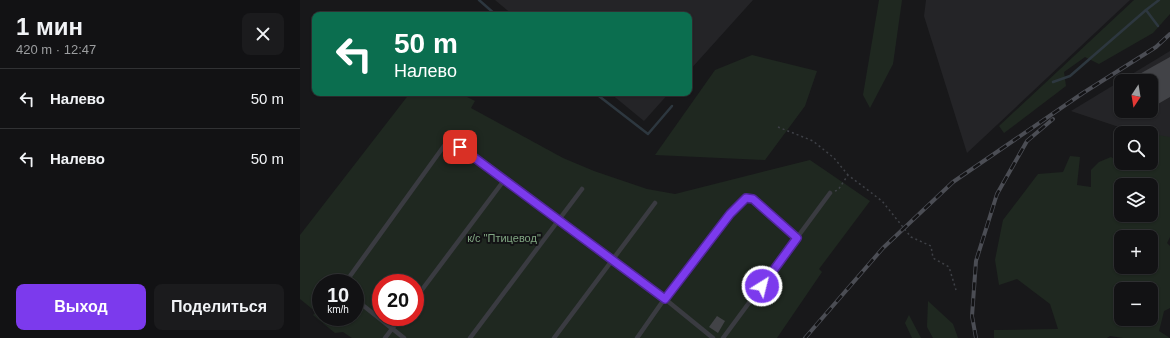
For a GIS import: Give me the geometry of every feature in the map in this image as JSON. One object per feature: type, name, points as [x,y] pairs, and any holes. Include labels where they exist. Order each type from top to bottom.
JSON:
[{"type":"lane","points":[[352,274],[449,139],[665,299],[713,338]]},
{"type":"lane","points":[[424,286],[505,179]]},
{"type":"lane","points":[[470,338],[582,189]]},
{"type":"lane","points":[[723,338],[830,193]]},
{"type":"lane","points":[[637,338],[730,214],[746,198],[753,199],[797,238]]},
{"type":"lane","points":[[554,338],[655,203]]},
{"type":"lane","points":[[364,306],[404,338]]},
{"type":"lane","points":[[385,338],[394,326]]},
{"type":"path","points":[[778,127],[813,141],[834,158],[848,175],[882,201],[911,237],[931,246],[933,258],[949,267],[956,290]]},
{"type":"path","points":[[830,193],[838,190],[848,175]]},
{"type":"shaded area","points":[[495,0],[753,0],[692,68],[692,12],[509,12]]},
{"type":"shaded area","points":[[926,0],[1130,0],[967,153],[924,16]]},
{"type":"shaded area","points":[[1170,51],[1170,144],[1158,140],[1158,126],[1116,126],[1071,111],[1114,85],[1114,118],[1158,118],[1158,74],[1132,74]]},
{"type":"shaded area","points":[[614,96],[666,96],[644,121]]},
{"type":"green space","points":[[879,0],[902,0],[893,64],[870,108],[863,95]]},
{"type":"green space","points":[[1134,0],[1170,0],[1170,14],[1153,33],[1099,64],[1085,57],[1064,72],[1066,86],[1004,133],[999,126]]},
{"type":"green space","points":[[752,55],[817,71],[805,106],[765,160],[655,155],[715,70]]},
{"type":"green space","name":"к/с \"Птицевод\"","points":[[408,96],[465,96],[475,101],[471,108],[563,158],[594,171],[647,189],[675,194],[810,160],[870,201],[819,269],[822,272],[777,338],[352,338],[343,332],[335,333],[326,326],[364,326],[364,274],[312,274],[312,309],[300,299],[300,235]]},
{"type":"green space","points":[[1158,135],[1170,137],[1170,237],[1167,243],[1170,246],[1170,308],[1164,311],[1159,331],[1170,338],[1123,338],[1110,336],[1107,338],[994,338],[994,330],[1058,329],[1050,304],[1017,279],[999,285],[995,260],[1003,220],[1038,174],[1063,172],[1070,156],[1080,157],[1077,185],[1091,187],[1091,170],[1099,162],[1111,157],[1114,159],[1114,170],[1158,170]]},
{"type":"green space","points":[[928,301],[953,324],[958,338],[933,338],[927,327]]},
{"type":"green space","points":[[909,315],[921,338],[912,338],[905,323]]},
{"type":"building","points":[[1170,57],[1170,97],[1158,104],[1158,74],[1140,74]]},
{"type":"building","points":[[717,316],[725,321],[718,333],[709,327]]},
{"type":"waterway","points":[[479,0],[493,12]]},
{"type":"waterway","points":[[1146,10],[1159,0]]},
{"type":"waterway","points":[[1053,82],[1070,76],[1146,10],[1158,26]]},
{"type":"waterway","points":[[599,96],[648,134],[672,106]]},
{"type":"railway","points":[[805,338],[883,248],[953,182],[1083,93],[1156,47],[1170,34]]},
{"type":"railway","points":[[976,338],[972,316],[976,261],[997,194],[1027,141],[1053,119]]},
{"type":"route","points":[[460,147],[665,299],[730,214],[746,198],[753,199],[797,238],[762,286]]}]
